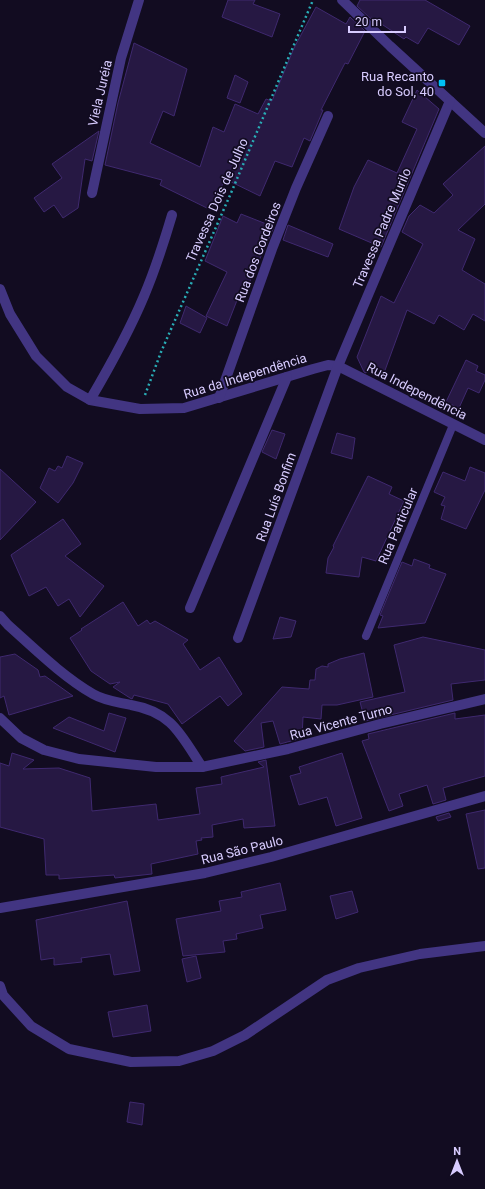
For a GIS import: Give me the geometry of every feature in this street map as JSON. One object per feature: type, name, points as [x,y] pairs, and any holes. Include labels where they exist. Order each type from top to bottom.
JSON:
[{"type":"street","name":"Viela Juréia","points":[[92,193],[121,58],[139,0]]},
{"type":"street","points":[[342,0],[485,134]]},
{"type":"street","name":"Travessa Padre Murilo","points":[[338,366],[450,101]]},
{"type":"street","name":"Rua dos Cordeiros","points":[[219,398],[272,249],[296,188],[328,116]]},
{"type":"street","points":[[90,400],[125,338],[144,297],[160,254],[172,215]]},
{"type":"street","name":"Rua da Independência","points":[[0,289],[10,314],[36,356],[66,387],[90,400],[140,409],[184,408],[314,368],[328,365],[338,366]]},
{"type":"street","name":"Rua Independência","points":[[338,366],[485,440]]},
{"type":"street","name":"Rua Luís Bonfim","points":[[238,638],[338,366]]},
{"type":"street","points":[[190,608],[287,377]]},
{"type":"street","points":[[0,616],[8,625],[64,674],[86,690],[96,696],[114,703],[132,705],[152,710],[164,717],[182,736],[202,767]]},
{"type":"street","name":"Rua Vicente Turno","points":[[0,718],[21,738],[44,750],[79,759],[156,767],[202,767],[288,749],[485,698]]},
{"type":"street","name":"Rua São Paulo","points":[[0,908],[205,873],[271,857],[485,796]]},
{"type":"street","points":[[0,986],[3,995],[31,1026],[68,1049],[131,1062],[179,1061],[213,1051],[245,1035],[327,980],[360,968],[420,954],[485,946]]},
{"type":"lane","name":"Rua Particular","points":[[366,636],[454,425]]},
{"type":"path","name":"Travessa Dois de Julho","points":[[140,409],[161,352],[231,194],[313,0]]},
{"type":"building","points":[[228,0],[255,0],[253,4],[280,14],[272,37],[222,17]]},
{"type":"building","points":[[360,0],[425,0],[470,26],[459,45],[428,28],[418,44],[406,37],[404,39],[371,17],[371,19],[357,6]]},
{"type":"building","points":[[316,7],[346,24],[350,17],[365,31],[348,64],[345,63],[321,110],[323,110],[310,141],[304,138],[292,167],[275,161],[260,196],[225,179],[211,210],[160,185],[162,180],[105,165],[118,103],[134,43],[187,69],[174,116],[163,111],[150,143],[200,167],[213,127],[224,132],[235,104],[258,114],[266,99],[272,101],[294,48]]},
{"type":"building","points":[[235,75],[248,82],[240,103],[227,98]]},
{"type":"building","points":[[417,90],[439,109],[381,247],[339,229],[354,187],[368,160],[397,173],[417,129],[402,122]]},
{"type":"building","points":[[99,131],[92,161],[85,159],[78,208],[63,218],[54,205],[44,212],[34,198],[62,178],[52,164]]},
{"type":"building","points":[[485,146],[485,204],[458,230],[475,239],[462,270],[485,284],[485,321],[473,314],[464,330],[439,315],[434,324],[407,310],[384,373],[369,366],[366,373],[364,372],[357,357],[381,296],[394,303],[423,244],[402,232],[409,216],[420,205],[434,213],[453,195],[443,184]]},
{"type":"building","points":[[241,214],[274,227],[245,292],[241,290],[227,326],[206,316],[227,272],[205,261],[223,216],[237,223]]},
{"type":"building","points":[[288,225],[333,244],[328,257],[283,240]]},
{"type":"building","points":[[186,306],[207,318],[200,333],[180,323]]},
{"type":"building","points":[[466,360],[478,366],[476,371],[485,375],[485,380],[479,393],[468,388],[459,408],[446,402]]},
{"type":"building","points":[[272,430],[285,434],[276,459],[262,452]]},
{"type":"building","points":[[337,433],[355,438],[352,459],[331,453]]},
{"type":"building","points":[[67,456],[83,463],[73,483],[58,503],[40,488],[49,468],[55,471],[58,466],[62,468]]},
{"type":"building","points":[[470,467],[485,473],[485,490],[466,529],[441,519],[445,506],[441,505],[445,497],[434,492],[443,472],[465,481]]},
{"type":"building","points":[[0,469],[36,502],[0,540]]},
{"type":"building","points":[[368,476],[392,487],[389,494],[404,501],[376,561],[362,557],[359,577],[326,573],[328,558],[334,547],[333,546]]},
{"type":"building","points":[[63,519],[81,544],[65,556],[104,586],[80,617],[69,599],[58,606],[46,587],[29,596],[11,555]]},
{"type":"building","points":[[414,559],[430,565],[429,568],[446,574],[425,623],[378,628],[383,616],[380,615],[402,562],[412,566]]},
{"type":"building","points":[[123,602],[138,626],[147,620],[150,624],[155,621],[188,640],[183,644],[200,670],[219,657],[242,694],[228,706],[220,696],[182,724],[168,704],[134,695],[132,699],[113,687],[120,682],[110,684],[91,671],[70,638],[82,630],[81,629]]},
{"type":"building","points":[[280,617],[296,621],[291,637],[273,639]]},
{"type":"building","points":[[423,637],[485,650],[485,680],[451,684],[453,700],[365,721],[360,702],[405,692],[394,645]]},
{"type":"building","points":[[364,653],[373,697],[337,705],[322,705],[321,719],[303,717],[302,738],[280,744],[273,721],[261,723],[264,747],[245,751],[234,741],[282,687],[309,689],[310,680],[315,680],[316,669],[322,666],[328,667],[328,664],[340,659]]},
{"type":"building","points":[[15,654],[38,670],[40,677],[45,676],[73,696],[9,715],[4,696],[0,698],[0,657]]},
{"type":"building","points":[[109,713],[126,718],[115,752],[53,728],[69,717],[104,731]]},
{"type":"building","points":[[455,713],[455,719],[485,715],[485,776],[443,788],[446,800],[433,804],[427,785],[399,794],[403,806],[389,811],[362,741],[369,739],[368,734]]},
{"type":"building","points":[[12,753],[34,760],[23,769],[59,768],[90,778],[92,811],[156,804],[158,820],[200,814],[196,788],[222,784],[221,777],[264,767],[258,762],[266,760],[275,826],[244,828],[243,819],[212,825],[213,837],[201,838],[202,840],[196,841],[198,854],[151,864],[152,874],[115,878],[114,875],[59,879],[59,875],[46,875],[44,839],[0,827],[0,763],[9,766]]},
{"type":"building","points":[[342,753],[362,818],[336,826],[327,797],[299,805],[290,776],[301,773],[299,767]]},
{"type":"building","points":[[485,810],[485,868],[478,869],[466,814]]},
{"type":"building","points":[[449,813],[451,817],[438,821],[436,817]]},
{"type":"building","points":[[280,883],[286,910],[260,915],[263,928],[236,934],[237,939],[223,941],[225,952],[183,956],[176,919],[221,911],[219,901],[242,897],[241,892]]},
{"type":"building","points":[[352,891],[358,912],[336,919],[330,896]]},
{"type":"building","points":[[127,901],[140,971],[114,975],[110,954],[81,958],[82,962],[54,965],[54,958],[41,960],[36,920]]},
{"type":"building","points":[[196,956],[201,978],[187,982],[182,959]]},
{"type":"building","points":[[147,1005],[151,1031],[113,1037],[108,1012]]},
{"type":"building","points":[[130,1102],[144,1104],[142,1125],[127,1122]]},
{"type":"place","name":"Rua Recanto do Sol, 40","points":[[442,83]]}]
